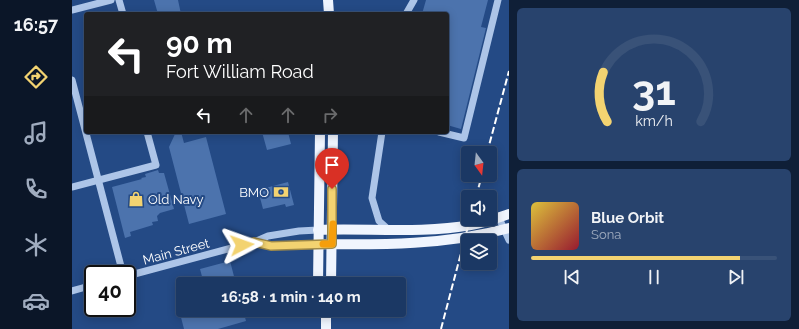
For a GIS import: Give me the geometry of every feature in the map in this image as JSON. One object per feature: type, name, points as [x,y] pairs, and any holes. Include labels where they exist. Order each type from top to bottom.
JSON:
[{"type":"main road","points":[[328,0],[328,12]]},
{"type":"main road","points":[[318,277],[320,134]]},
{"type":"main road","points":[[332,277],[333,134]]},
{"type":"main road","points":[[318,230],[412,231],[450,228],[473,225],[509,214]]},
{"type":"main road","points":[[318,244],[417,244],[465,238],[507,229]]},
{"type":"main road","points":[[326,317],[326,329]]},
{"type":"street","points":[[72,10],[111,0]]},
{"type":"street","points":[[119,0],[122,12]]},
{"type":"street","points":[[407,12],[414,0]]},
{"type":"street","points":[[447,134],[464,138],[498,0]]},
{"type":"street","points":[[72,80],[83,113]]},
{"type":"street","points":[[88,134],[98,180],[121,265]]},
{"type":"street","points":[[72,187],[156,165],[148,134]]},
{"type":"street","points":[[382,134],[372,198],[379,221],[389,230]]},
{"type":"street","points":[[499,218],[507,229],[509,240]]},
{"type":"street","name":"Main Street","points":[[136,274],[254,242],[268,236],[299,231],[318,230]]},
{"type":"street","name":"Main Street","points":[[254,242],[271,246],[318,244]]},
{"type":"street","points":[[72,291],[84,288]]},
{"type":"building","points":[[154,0],[178,0],[181,12],[157,12]]},
{"type":"building","points":[[426,0],[488,0],[481,27],[486,28],[461,129],[449,126],[449,12],[423,12]]},
{"type":"building","points":[[175,134],[182,134],[184,143],[206,137],[226,214],[189,224],[169,147]]},
{"type":"building","points":[[263,134],[288,134],[291,144],[267,150]]},
{"type":"building","points":[[158,170],[159,173],[164,173],[174,209],[160,213],[157,216],[158,221],[152,222],[153,225],[130,232],[131,236],[125,238],[112,187],[142,179],[141,178],[146,177],[145,174]]},
{"type":"building","points":[[288,182],[294,205],[286,207],[285,204],[263,209],[258,190]]},
{"type":"building","points":[[230,261],[234,277],[202,277],[200,269]]},
{"type":"building","points":[[181,317],[245,317],[246,321],[218,329],[184,329]]},
{"type":"railway","points":[[489,146],[509,71]]},
{"type":"railway","points":[[478,190],[480,182]]},
{"type":"railway","points":[[441,329],[468,226]]},
{"type":"slow traffic","points":[[323,244],[332,244],[333,224]]},
{"type":"place","name":"BMO","points":[[281,192]]},
{"type":"place","name":"Old Navy","points":[[136,199]]},
{"type":"route","points":[[242,245],[254,242],[271,246],[332,244],[332,189]]}]
